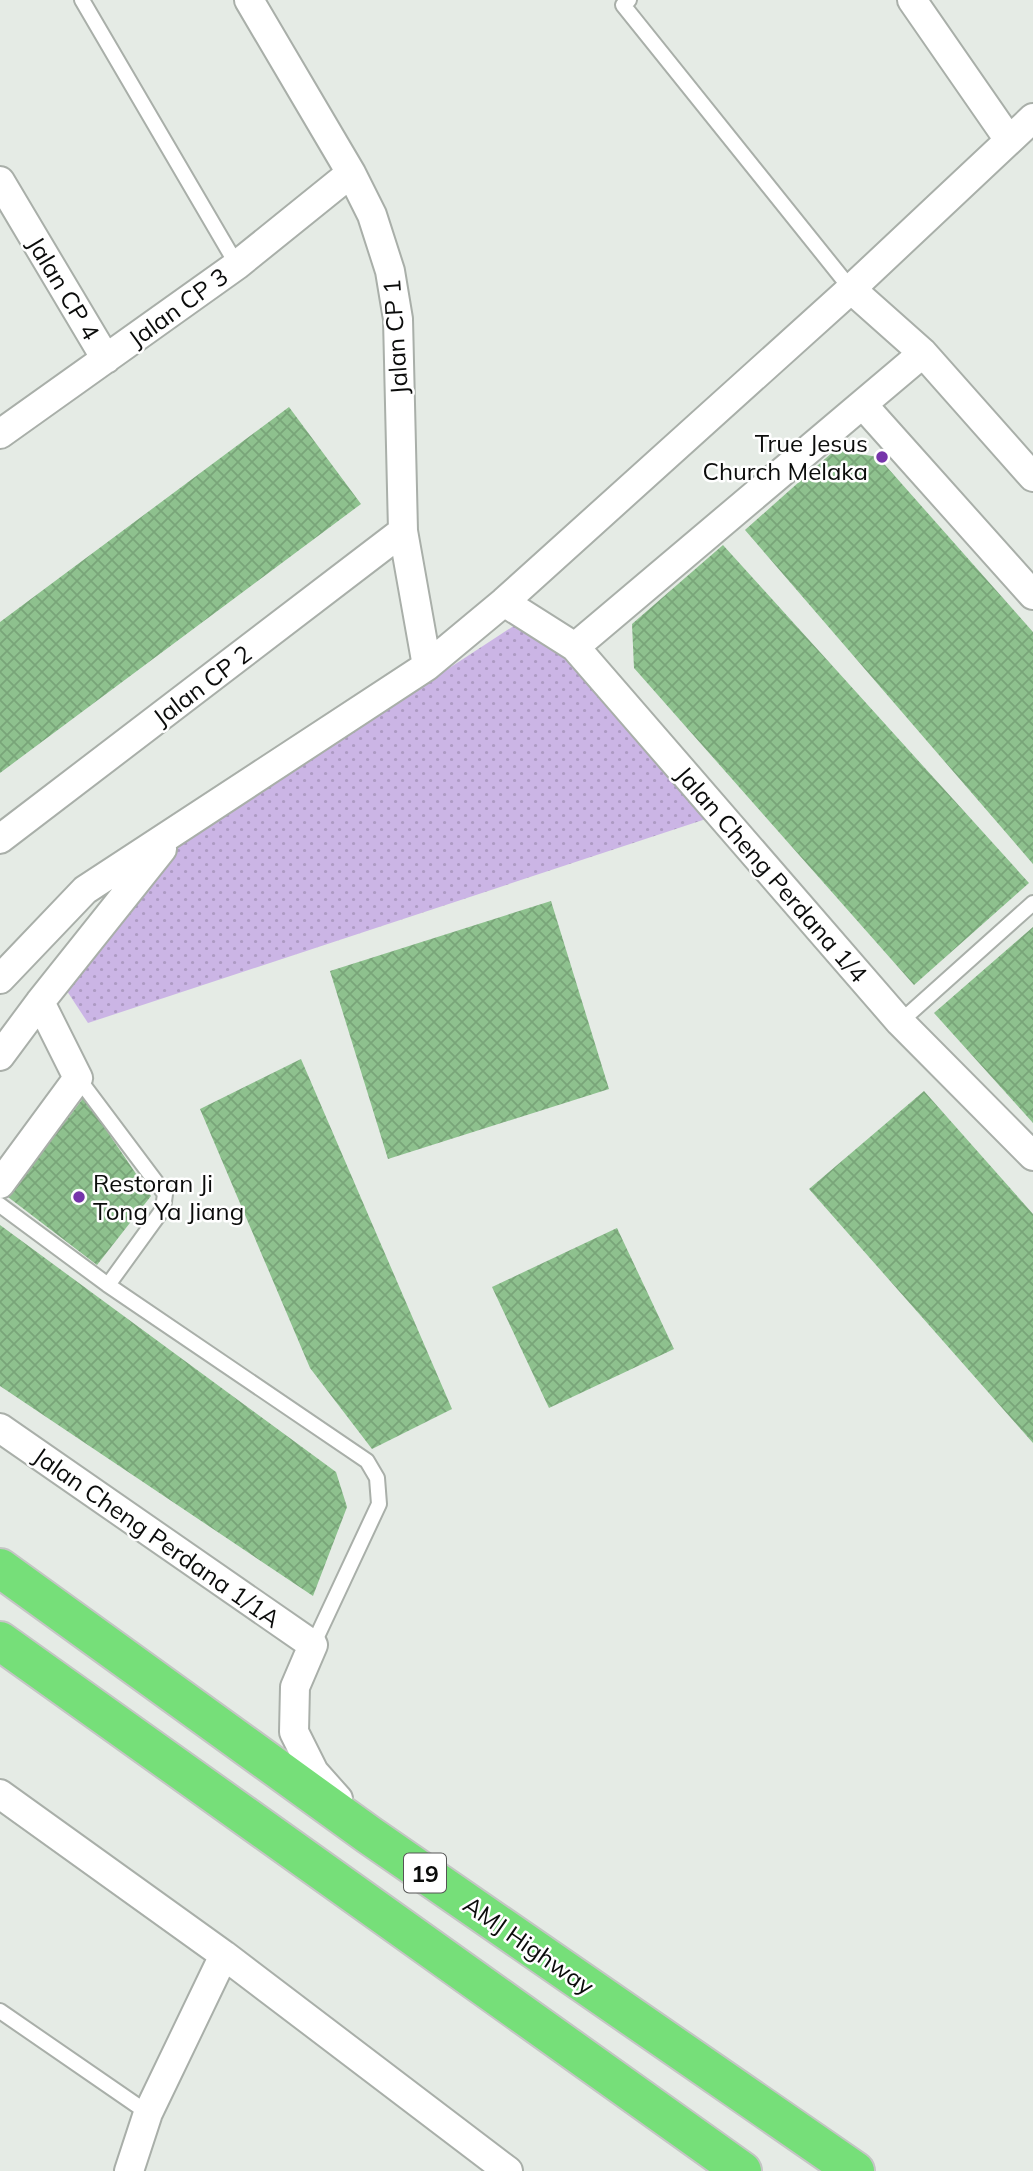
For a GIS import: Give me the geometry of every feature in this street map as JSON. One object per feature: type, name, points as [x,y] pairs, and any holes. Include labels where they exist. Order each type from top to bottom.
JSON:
[{"type":"highway","name":"AMJ Highway","points":[[0,1568],[369,1835],[855,2171]]},
{"type":"highway","name":"19","points":[[8,1647],[741,2171]]},
{"type":"street","name":"Jalan CP 1","points":[[249,0],[351,173],[372,215],[390,271],[398,319],[403,531],[427,666]]},
{"type":"street","points":[[912,0],[1009,140]]},
{"type":"street","points":[[0,979],[85,890],[427,666],[504,602],[851,289],[1033,118]]},
{"type":"street","name":"Jalan CP 3","points":[[0,434],[237,265],[351,173]]},
{"type":"street","name":"Jalan CP 4","points":[[0,181],[106,359]]},
{"type":"street","points":[[851,289],[923,353],[1033,477]]},
{"type":"street","points":[[575,647],[923,353]]},
{"type":"street","points":[[863,405],[1033,595]]},
{"type":"street","name":"Jalan CP 2","points":[[0,839],[403,531]]},
{"type":"street","name":"Jalan Cheng Perdana 1/4","points":[[504,602],[575,647],[900,1022],[1033,1156]]},
{"type":"street","points":[[0,1056],[176,831]]},
{"type":"street","points":[[0,1184],[78,1078],[40,1002]]},
{"type":"street","name":"Jalan Cheng Perdana 1/1A","points":[[0,1428],[313,1646]]},
{"type":"street","points":[[313,1646],[295,1687],[294,1732],[314,1772],[369,1835]]},
{"type":"street","points":[[0,1794],[224,1955],[508,2171]]},
{"type":"street","points":[[129,2171],[148,2113],[224,1955]]},
{"type":"lane","points":[[82,0],[237,265]]},
{"type":"lane","points":[[629,0],[622,5],[851,289]]},
{"type":"lane","points":[[900,1022],[1033,903]]},
{"type":"lane","points":[[78,1078],[165,1194],[163,1209],[108,1285]]},
{"type":"lane","points":[[0,1205],[108,1285],[367,1461],[377,1478],[379,1504],[373,1522],[313,1646]]},
{"type":"lane","points":[[0,2011],[148,2113]]},
{"type":"shaded area","points":[[538,610],[715,816],[88,1023],[65,988],[156,860]]},
{"type":"building","points":[[289,407],[361,504],[0,773],[0,622]]},
{"type":"building","points":[[835,450],[878,457],[1033,632],[1033,864],[745,530]]},
{"type":"building","points":[[723,545],[1029,883],[914,985],[634,668],[632,624]]},
{"type":"building","points":[[551,901],[609,1089],[388,1159],[330,971]]},
{"type":"building","points":[[1033,927],[1033,1123],[934,1013]]},
{"type":"building","points":[[301,1059],[452,1409],[372,1449],[310,1368],[200,1109]]},
{"type":"building","points":[[924,1091],[1033,1214],[1033,1443],[809,1189]]},
{"type":"building","name":"Restoran Ji Tong Ya Jiang","points":[[84,1097],[151,1196],[97,1265],[8,1197]]},
{"type":"building","points":[[0,1225],[336,1472],[347,1507],[313,1596],[0,1386]]},
{"type":"building","points":[[617,1228],[674,1349],[549,1408],[492,1287]]},
{"type":"place","name":"True Jesus Church Melaka","points":[[882,457]]},
{"type":"place","name":"Restoran Ji Tong Ya Jiang","points":[[79,1197]]}]
